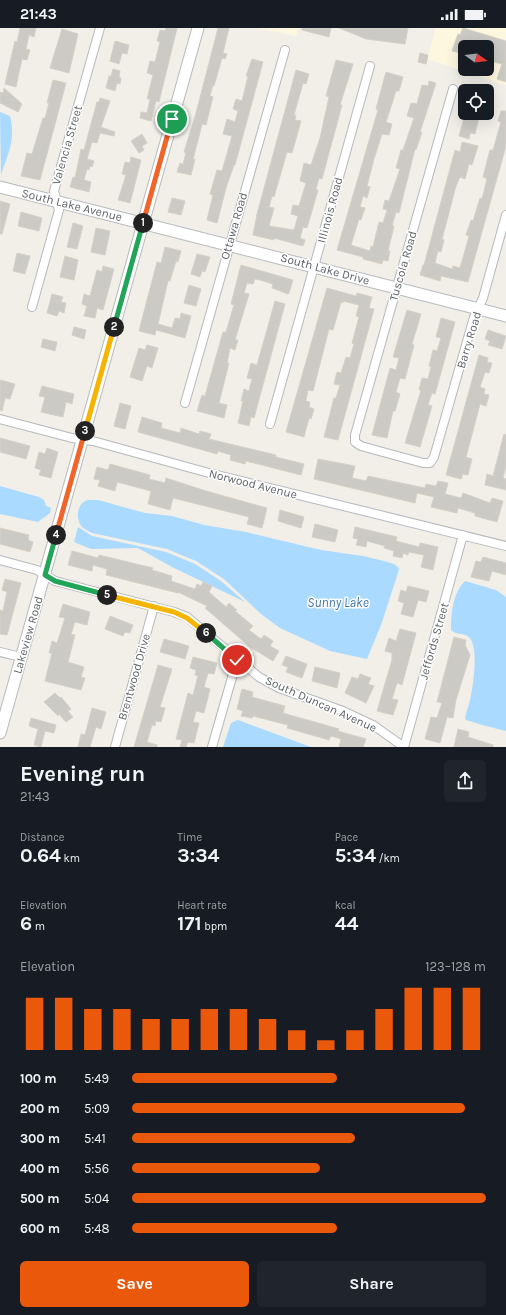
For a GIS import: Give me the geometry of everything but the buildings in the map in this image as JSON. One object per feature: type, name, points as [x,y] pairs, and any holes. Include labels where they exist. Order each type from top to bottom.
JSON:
[{"type":"street","name":"Valencia Street","points":[[32,307],[59,210],[54,191],[100,28]]},
{"type":"street","name":"Lakeview Road","points":[[0,733],[198,28]]},
{"type":"street","name":"Ottawa Road","points":[[185,403],[285,50]]},
{"type":"street","name":"Illinois Road","points":[[270,424],[370,66]]},
{"type":"street","name":"Tuscola Road","points":[[430,463],[423,463],[361,446],[355,442],[355,435],[453,90]]},
{"type":"street","name":"South Lake Avenue","points":[[0,187],[143,223]]},
{"type":"street","name":"Barry Road","points":[[430,463],[434,458],[474,317],[483,298],[506,215]]},
{"type":"street","name":"South Lake Drive","points":[[143,223],[506,316]]},
{"type":"street","name":"Norwood Avenue","points":[[0,420],[83,440],[93,441],[209,473],[506,546]]},
{"type":"street","name":"Jeffords Street","points":[[404,747],[463,535]]},
{"type":"street","name":"South Duncan Avenue","points":[[0,560],[37,570],[55,581],[154,606],[187,618],[259,677],[279,688],[343,711],[373,725],[404,747]]},
{"type":"street","name":"Brentwood Drive","points":[[115,747],[154,606]]},
{"type":"street","points":[[0,652],[21,657]]},
{"type":"street","points":[[212,747],[237,660]]},
{"type":"shaded area","points":[[257,28],[299,28],[296,36]]},
{"type":"shaded area","points":[[436,28],[506,28],[506,85],[479,76],[494,76],[494,40],[458,40],[458,69],[427,59]]},
{"type":"water","points":[[0,112],[10,116],[12,125],[12,139],[9,153],[1,175]]},
{"type":"water","points":[[0,486],[39,497],[44,500],[46,506],[51,508],[50,513],[38,522],[0,514]]},
{"type":"water","name":"Sunny Lake","points":[[88,500],[98,500],[145,513],[172,516],[204,525],[246,532],[321,550],[363,556],[394,564],[399,568],[398,573],[381,625],[367,659],[330,651],[280,628],[261,614],[224,579],[196,561],[167,549],[92,533],[84,529],[80,525],[78,512],[81,505]]},
{"type":"water","points":[[78,527],[92,536],[166,552],[195,564],[221,581],[245,602],[172,567],[138,548],[91,549],[74,542]]},
{"type":"water","points":[[465,581],[496,590],[506,597],[506,731],[466,720],[465,718],[473,686],[475,659],[473,644],[468,636],[451,630],[452,610],[455,597]]},
{"type":"water","points":[[238,720],[311,747],[223,747],[231,723]]},
{"type":"route","points":[[172,119],[45,575],[55,581],[174,612],[187,618],[237,660]]}]
